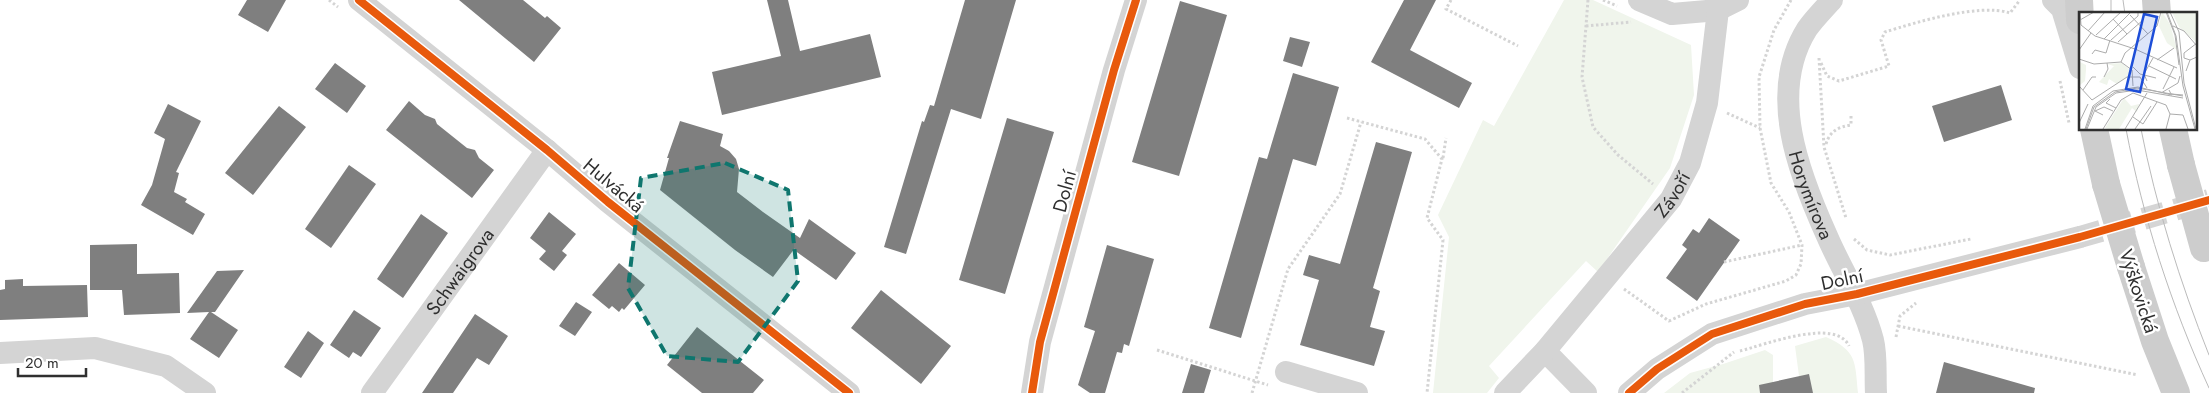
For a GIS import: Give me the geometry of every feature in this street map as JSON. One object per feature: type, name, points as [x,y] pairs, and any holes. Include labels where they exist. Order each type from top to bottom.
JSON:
[{"type":"street","name":"Hulvácká","points":[[359,0],[547,150],[836,389]]},
{"type":"street","name":"Dolní","points":[[1032,393],[1042,333],[1112,79],[1136,0]]},
{"type":"street","points":[[1629,3],[1672,14],[1738,0]]},
{"type":"street","name":"Horymírova","points":[[1832,0],[1808,29],[1796,52],[1788,79],[1789,117],[1800,165],[1827,236],[1857,294],[1874,342],[1876,393]]},
{"type":"street","points":[[2053,0],[2062,9],[2069,70]]},
{"type":"street","name":"Závoří","points":[[1505,393],[1545,351],[1671,199],[1690,163],[1707,103],[1717,5]]},
{"type":"street","name":"Výškovická","points":[[2082,130],[2106,184],[2130,267],[2155,341],[2176,393]]},
{"type":"street","points":[[2173,130],[2181,165],[2207,255]]},
{"type":"street","name":"Schwaigrova","points":[[372,393],[547,150]]},
{"type":"street","name":"Dolní","points":[[1629,393],[1657,370],[1712,334],[1805,304],[1857,294],[2080,237]]},
{"type":"street","points":[[0,353],[95,348],[166,366],[205,393]]},
{"type":"street","points":[[1545,351],[1586,393]]},
{"type":"street","points":[[1286,372],[1357,393]]},
{"type":"path","points":[[1451,0],[1446,9],[1518,46]]},
{"type":"path","points":[[1588,0],[1582,77],[1592,127],[1618,156],[1671,199]]},
{"type":"path","points":[[1603,0],[1629,3]]},
{"type":"path","points":[[1608,277],[1669,321],[1706,304],[1786,281],[1796,275],[1802,264],[1802,245],[1789,212],[1771,183],[1760,128],[1759,77],[1774,30],[1791,0]]},
{"type":"path","points":[[1819,57],[1827,76],[1839,81],[1889,66],[1881,40],[1886,32],[1971,11],[1999,10],[2010,13],[2020,0]]},
{"type":"path","points":[[1586,26],[1633,22]]},
{"type":"path","points":[[2069,70],[2079,115]]},
{"type":"path","points":[[1707,103],[1760,128]]},
{"type":"path","points":[[1824,147],[1828,136],[1840,126],[1851,125],[1851,115]]},
{"type":"path","points":[[1347,118],[1425,139],[1442,159]]},
{"type":"path","points":[[1252,393],[1288,269],[1340,194],[1361,122]]},
{"type":"path","points":[[1427,393],[1443,240],[1426,218],[1446,138]]},
{"type":"path","points":[[1851,233],[1853,239],[1868,250],[1890,255],[1979,238]]},
{"type":"path","points":[[1898,326],[2138,376]]},
{"type":"path","points":[[1682,393],[1732,353],[1812,332],[1827,333],[1841,337],[1848,342],[1852,350]]},
{"type":"path","points":[[1157,350],[1280,388],[1286,372]]},
{"type":"highlighted area","points":[[725,163],[788,190],[798,281],[738,362],[667,356],[628,288],[641,178]]},
{"type":"shaded area","points":[[1564,0],[1593,0],[1691,45],[1694,95],[1670,168],[1598,272],[1586,261],[1489,366],[1499,378],[1487,393],[1433,393],[1449,237],[1438,215],[1483,120],[1494,126]]},
{"type":"shaded area","points":[[1826,337],[1849,352],[1855,365],[1858,393],[1813,393],[1799,376],[1795,346]]},
{"type":"shaded area","points":[[1765,350],[1773,355],[1773,390],[1762,393],[1664,393],[1690,373]]},
{"type":"building","points":[[247,0],[286,0],[268,32],[238,15]]},
{"type":"building","points":[[459,0],[523,0],[561,28],[534,62]]},
{"type":"building","points":[[767,0],[788,0],[800,51],[870,34],[881,77],[722,115],[712,72],[781,56]]},
{"type":"building","points":[[965,0],[1016,0],[981,119],[951,109],[906,254],[884,247],[922,121],[924,122],[930,105],[934,106]]},
{"type":"building","points":[[1404,0],[1436,0],[1410,50],[1472,83],[1459,108],[1371,62]]},
{"type":"building","points":[[1180,1],[1227,15],[1179,176],[1132,162]]},
{"type":"building","points":[[1290,37],[1310,42],[1302,67],[1283,61]]},
{"type":"building","points":[[335,63],[366,86],[347,113],[315,89]]},
{"type":"building","points":[[1293,73],[1339,87],[1316,166],[1293,159],[1241,338],[1209,328],[1259,157],[1267,159]]},
{"type":"building","points":[[2001,85],[2012,120],[1944,142],[1932,106]]},
{"type":"building","points":[[409,101],[425,115],[435,119],[437,124],[467,148],[475,150],[479,158],[494,170],[472,198],[386,130]]},
{"type":"building","points":[[168,104],[201,121],[176,172],[179,173],[174,192],[187,199],[185,202],[205,214],[193,235],[141,205],[152,185],[165,139],[154,133]]},
{"type":"building","points":[[279,106],[306,127],[253,195],[225,173]]},
{"type":"building","points":[[1007,118],[1054,132],[1005,294],[959,280]]},
{"type":"building","points":[[680,121],[723,134],[720,146],[729,151],[736,159],[739,169],[737,192],[763,212],[800,238],[809,219],[856,253],[836,280],[794,250],[795,248],[773,277],[735,250],[660,190],[669,158],[667,158]]},
{"type":"building","points":[[1376,142],[1412,152],[1373,288],[1380,291],[1370,327],[1385,331],[1374,366],[1300,345],[1319,280],[1303,275],[1309,255],[1340,264]]},
{"type":"building","points":[[349,165],[376,184],[331,248],[305,229]]},
{"type":"building","points":[[549,212],[576,234],[562,251],[567,255],[554,271],[539,259],[546,251],[530,238]]},
{"type":"building","points":[[421,214],[448,233],[403,298],[377,279]]},
{"type":"building","points":[[1709,218],[1740,240],[1697,301],[1666,278],[1687,249],[1682,245],[1693,229],[1699,233]]},
{"type":"building","points":[[137,244],[137,274],[179,273],[180,313],[124,315],[122,290],[90,290],[90,245]]},
{"type":"building","points":[[1107,245],[1154,259],[1129,346],[1124,344],[1122,353],[1117,352],[1105,393],[1090,393],[1078,385],[1095,331],[1084,327]]},
{"type":"building","points":[[619,263],[645,285],[624,310],[622,308],[619,312],[612,306],[609,309],[592,295]]},
{"type":"building","points":[[244,270],[215,312],[211,312],[238,330],[219,358],[190,339],[209,312],[187,313],[217,271]]},
{"type":"building","points":[[23,279],[23,286],[87,285],[88,317],[0,320],[0,290],[5,289],[5,280]]},
{"type":"building","points":[[881,290],[951,346],[921,384],[851,328]]},
{"type":"building","points":[[576,302],[592,312],[575,336],[559,326]]},
{"type":"building","points":[[354,310],[381,328],[361,357],[353,352],[349,358],[330,345]]},
{"type":"building","points":[[475,314],[508,336],[489,365],[477,358],[453,393],[422,393]]},
{"type":"building","points":[[697,327],[764,380],[753,393],[702,393],[667,365]]},
{"type":"building","points":[[308,331],[324,343],[301,378],[284,367]]},
{"type":"building","points":[[1944,362],[2035,388],[2034,393],[1936,393]]},
{"type":"building","points":[[1191,364],[1211,370],[1204,393],[1182,393]]},
{"type":"building","points":[[1809,374],[1813,393],[1760,393],[1759,385]]},
{"type":"tunnel","points":[[2080,237],[2209,200]]},
{"type":"tram line","points":[[2111,0],[2111,12]]},
{"type":"tram line","points":[[2123,0],[2125,12]]},
{"type":"tram line","points":[[2126,130],[2141,195],[2160,261],[2182,325],[2209,388]]},
{"type":"tram line","points":[[2141,130],[2154,187],[2170,244],[2188,300],[2209,355]]},
{"type":"cycle path","points":[[359,0],[547,150],[608,202],[849,393]]},
{"type":"cycle path","points":[[1032,393],[1040,342],[1114,70],[1136,0]]},
{"type":"cycle path","points":[[1629,393],[1657,369],[1712,334],[1805,304],[1857,294],[2080,237],[2209,200]]}]
